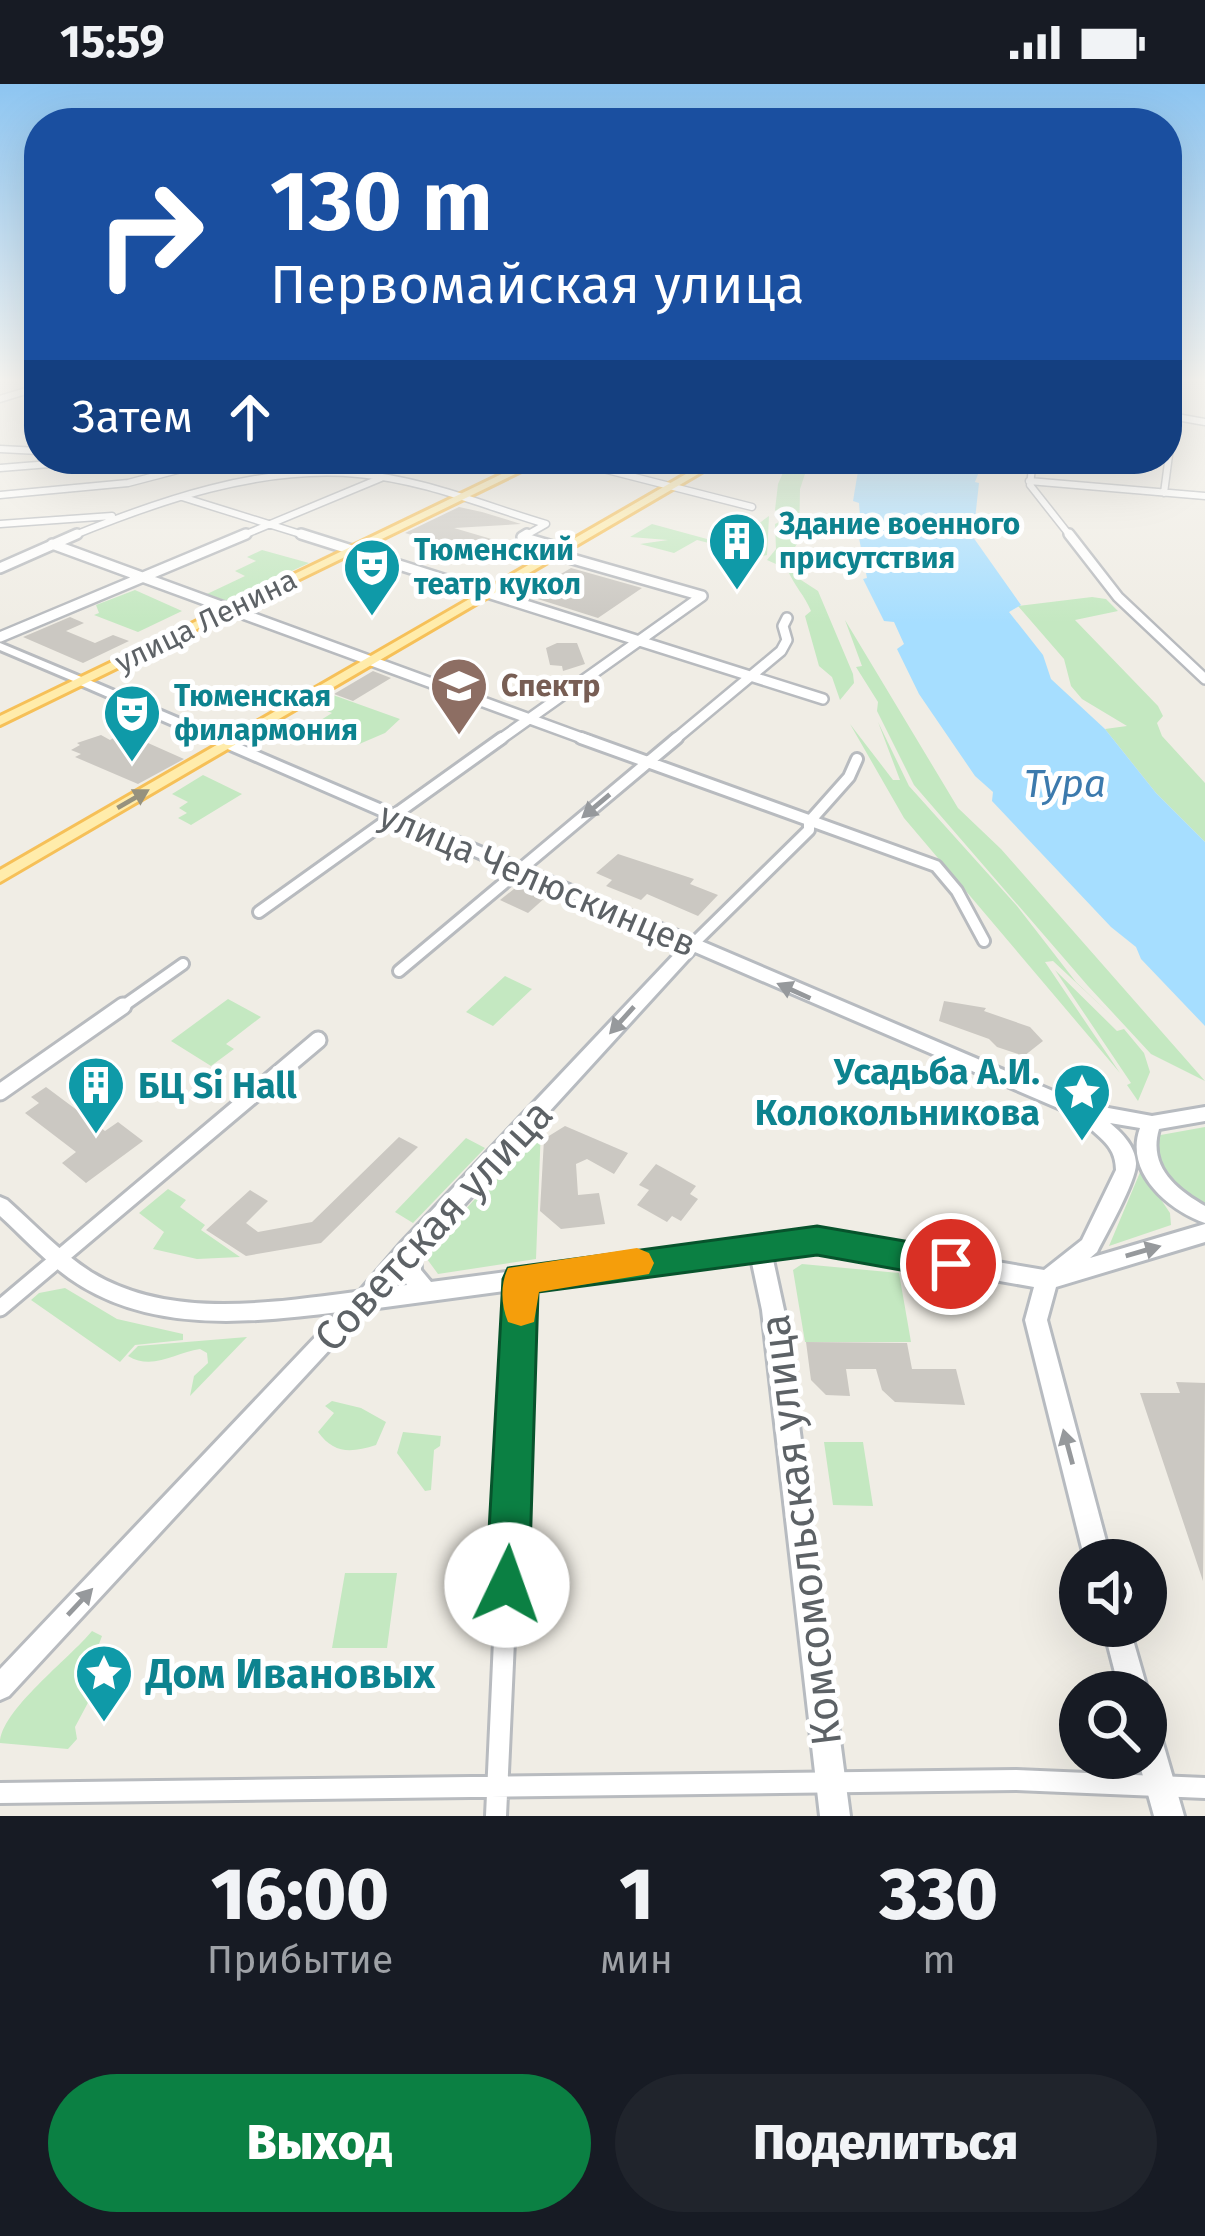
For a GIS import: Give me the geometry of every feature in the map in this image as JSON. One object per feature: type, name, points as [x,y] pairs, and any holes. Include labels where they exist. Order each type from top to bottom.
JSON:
[{"type":"main road","name":"улица Ленина","points":[[0,721],[510,474]]},
{"type":"main road","points":[[0,877],[693,474]]},
{"type":"main road","name":"улица Челюскинцев","points":[[82,681],[1078,1110]]},
{"type":"main road","name":"Советская улица","points":[[363,1300],[692,945]]},
{"type":"main road","points":[[1078,1110],[1155,1123],[1205,1114]]},
{"type":"main road","points":[[1078,1110],[1117,1140],[1127,1160],[1126,1171],[1090,1246],[1047,1280],[1036,1310],[1040,1343],[1092,1539]]},
{"type":"main road","points":[[363,1300],[423,1288],[817,1240],[1047,1280],[1203,1234],[1149,1163],[1144,1146],[1155,1123]]},
{"type":"main road","name":"Комсомольская улица","points":[[759,1246],[769,1276],[835,1816]]},
{"type":"main road","points":[[409,1248],[411,1273],[423,1288]]},
{"type":"street","points":[[0,495],[128,483],[156,474]]},
{"type":"street","points":[[0,568],[117,517],[240,482],[368,474],[546,524],[522,537],[702,596],[259,912]]},
{"type":"street","points":[[621,474],[752,507]]},
{"type":"street","points":[[1030,474],[1029,482],[1118,597],[1205,679]]},
{"type":"street","points":[[1164,493],[1165,474]]},
{"type":"street","points":[[0,641],[381,478]]},
{"type":"street","points":[[1029,482],[1205,496]]},
{"type":"street","points":[[182,497],[823,699]]},
{"type":"street","points":[[0,524],[117,517]]},
{"type":"street","points":[[52,544],[936,866],[957,892],[984,941]]},
{"type":"street","points":[[399,971],[781,652],[787,640],[783,626],[787,618]]},
{"type":"street","name":"улица Челюскинцев","points":[[0,641],[82,681]]},
{"type":"street","name":"Советская улица","points":[[692,945],[809,830],[809,822],[849,777],[857,759]]},
{"type":"street","points":[[0,1092],[183,964]]},
{"type":"street","points":[[0,1308],[318,1040]]},
{"type":"street","points":[[0,1204],[58,1258],[110,1291],[181,1310],[261,1312],[363,1300]]},
{"type":"street","points":[[496,1816],[521,1279]]},
{"type":"street","name":"Советская улица","points":[[0,1687],[363,1300]]},
{"type":"street","points":[[0,1793],[1016,1780],[1165,1802],[1205,1788]]},
{"type":"green space","points":[[782,474],[805,474],[800,489],[799,541],[787,559],[798,578],[818,591],[853,674],[854,683],[840,700],[832,677],[819,666],[805,616],[811,611],[809,606],[787,569],[767,560],[776,549],[775,524],[783,520],[775,510]]},
{"type":"green space","points":[[769,516],[767,555],[738,562],[748,553],[697,540],[674,553],[640,544],[668,540],[630,537],[652,524],[729,545]]},
{"type":"green space","points":[[262,550],[309,563],[227,601],[207,594],[245,576],[235,571],[256,561],[247,557]]},
{"type":"green space","points":[[135,590],[182,611],[138,632],[94,615],[99,613],[96,605]]},
{"type":"green space","points":[[1106,599],[1118,611],[1075,620],[1158,706],[1163,716],[1157,723],[1162,736],[1205,783],[1205,842],[1156,793],[1105,729],[1127,726],[1082,699],[1071,686],[1064,659],[1018,606]]},
{"type":"green space","points":[[845,620],[958,808],[1001,849],[1205,1081],[1151,1054],[914,785],[877,711],[878,702],[856,667],[862,666]]},
{"type":"green space","points":[[333,695],[400,719],[385,733],[357,745],[313,725],[332,713],[315,706]]},
{"type":"green space","points":[[878,722],[909,786],[1017,906],[1076,982],[1114,1018],[1053,961],[1045,962],[1120,1073],[904,818],[850,724],[893,780],[900,780]]},
{"type":"green space","points":[[203,775],[242,794],[191,825],[178,818],[187,813],[179,808],[188,802],[172,794]]},
{"type":"green space","points":[[1055,970],[1117,1031],[1124,1029],[1144,1053],[1150,1072],[1138,1101],[1127,1085],[1131,1083]]},
{"type":"green space","points":[[505,976],[532,989],[493,1026],[466,1012]]},
{"type":"green space","points":[[228,999],[261,1017],[226,1044],[234,1049],[211,1066],[171,1041]]},
{"type":"green space","points":[[541,1127],[536,1259],[438,1274],[427,1259],[431,1247]]},
{"type":"green space","points":[[1205,1127],[1205,1209],[1169,1179],[1152,1154],[1155,1136]]},
{"type":"green space","points":[[466,1138],[485,1148],[413,1223],[395,1212]]},
{"type":"green space","points":[[1141,1170],[1170,1213],[1171,1225],[1109,1246]]},
{"type":"green space","points":[[168,1189],[186,1200],[180,1207],[205,1225],[201,1230],[240,1257],[197,1259],[153,1249],[164,1232],[139,1213]]},
{"type":"green space","points":[[802,1264],[899,1273],[911,1342],[805,1342],[793,1270]]},
{"type":"green space","points":[[65,1288],[117,1319],[183,1334],[183,1340],[135,1345],[120,1362],[31,1300],[39,1293]]},
{"type":"green space","points":[[247,1337],[190,1396],[194,1376],[208,1363],[207,1353],[200,1349],[146,1362],[128,1356],[138,1346]]},
{"type":"green space","points":[[332,1401],[361,1408],[386,1422],[376,1445],[344,1450],[324,1439],[318,1432],[334,1413],[325,1406]]},
{"type":"green space","points":[[403,1432],[441,1436],[434,1450],[431,1490],[425,1491],[397,1453]]},
{"type":"green space","points":[[824,1442],[863,1442],[873,1506],[833,1505]]},
{"type":"green space","points":[[345,1573],[397,1573],[387,1648],[332,1648]]},
{"type":"green space","points":[[92,1631],[102,1636],[96,1652],[106,1669],[75,1727],[77,1739],[68,1749],[0,1743],[3,1730],[23,1701]]},
{"type":"water","name":"Тура","points":[[858,474],[978,474],[973,537],[1021,605],[1009,612],[1043,655],[1051,679],[1105,729],[1156,793],[1205,842],[1205,1026],[1141,959],[1136,947],[1111,927],[992,801],[993,792],[975,776],[919,694],[897,649],[904,644],[894,622],[884,621],[863,579],[867,578],[855,518],[860,516],[859,503],[853,501]]},
{"type":"building","points":[[459,507],[521,524],[454,528],[505,543],[489,551],[464,544],[456,548],[405,533]]},
{"type":"building","points":[[571,568],[642,588],[598,618],[525,595]]},
{"type":"building","points":[[70,617],[84,623],[66,631],[95,643],[113,635],[129,641],[83,663],[23,637]]},
{"type":"building","points":[[577,643],[585,664],[563,671],[562,666],[550,665],[546,648]]},
{"type":"building","points":[[373,671],[391,678],[353,701],[334,694]]},
{"type":"building","name":"Тюменская филармония","points":[[101,735],[110,740],[117,736],[140,747],[148,743],[184,759],[138,784],[75,757],[81,754],[71,750],[80,745],[77,743]]},
{"type":"building","points":[[618,854],[694,879],[690,884],[718,895],[698,916],[647,894],[641,900],[606,886],[612,880],[596,873]]},
{"type":"building","points":[[519,885],[546,897],[528,913],[500,900]]},
{"type":"building","points":[[944,1001],[986,1008],[984,1011],[1030,1027],[1043,1041],[1024,1056],[997,1047],[989,1039],[939,1021]]},
{"type":"building","name":"БЦ Si Hall","points":[[46,1087],[105,1131],[118,1122],[143,1141],[86,1183],[62,1163],[76,1152],[25,1113],[39,1103],[31,1097]]},
{"type":"building","points":[[565,1126],[628,1153],[614,1174],[587,1159],[576,1164],[578,1195],[599,1193],[605,1224],[561,1229],[540,1211],[544,1139]]},
{"type":"building","points":[[399,1137],[418,1147],[321,1243],[246,1256],[206,1230],[250,1190],[268,1201],[246,1223],[258,1232],[312,1222]]},
{"type":"building","points":[[656,1164],[696,1186],[690,1194],[698,1199],[681,1221],[672,1216],[667,1222],[637,1205],[649,1190],[639,1185]]},
{"type":"building","points":[[806,1342],[907,1343],[912,1369],[956,1369],[965,1405],[895,1402],[882,1390],[876,1369],[846,1369],[850,1396],[826,1395],[811,1380]]},
{"type":"building","points":[[1176,1382],[1205,1383],[1203,1581],[1140,1393],[1180,1393]]},
{"type":"slow traffic","points":[[521,1310],[521,1279],[637,1263]]},
{"type":"place","name":"Здание военного присутствия","points":[[737,592]]},
{"type":"place","name":"Тюменский театр кукол","points":[[372,618]]},
{"type":"place","name":"Спектр","points":[[459,737]]},
{"type":"place","name":"Тюменская филармония","points":[[132,764]]},
{"type":"place","name":"БЦ Si Hall","points":[[96,1136]]},
{"type":"place","name":"Усадьба А.И. Колокольникова","points":[[1082,1143]]},
{"type":"place","name":"Дом Ивановых","points":[[104,1724]]},
{"type":"route","points":[[507,1585],[521,1279],[817,1240],[951,1264]]}]
